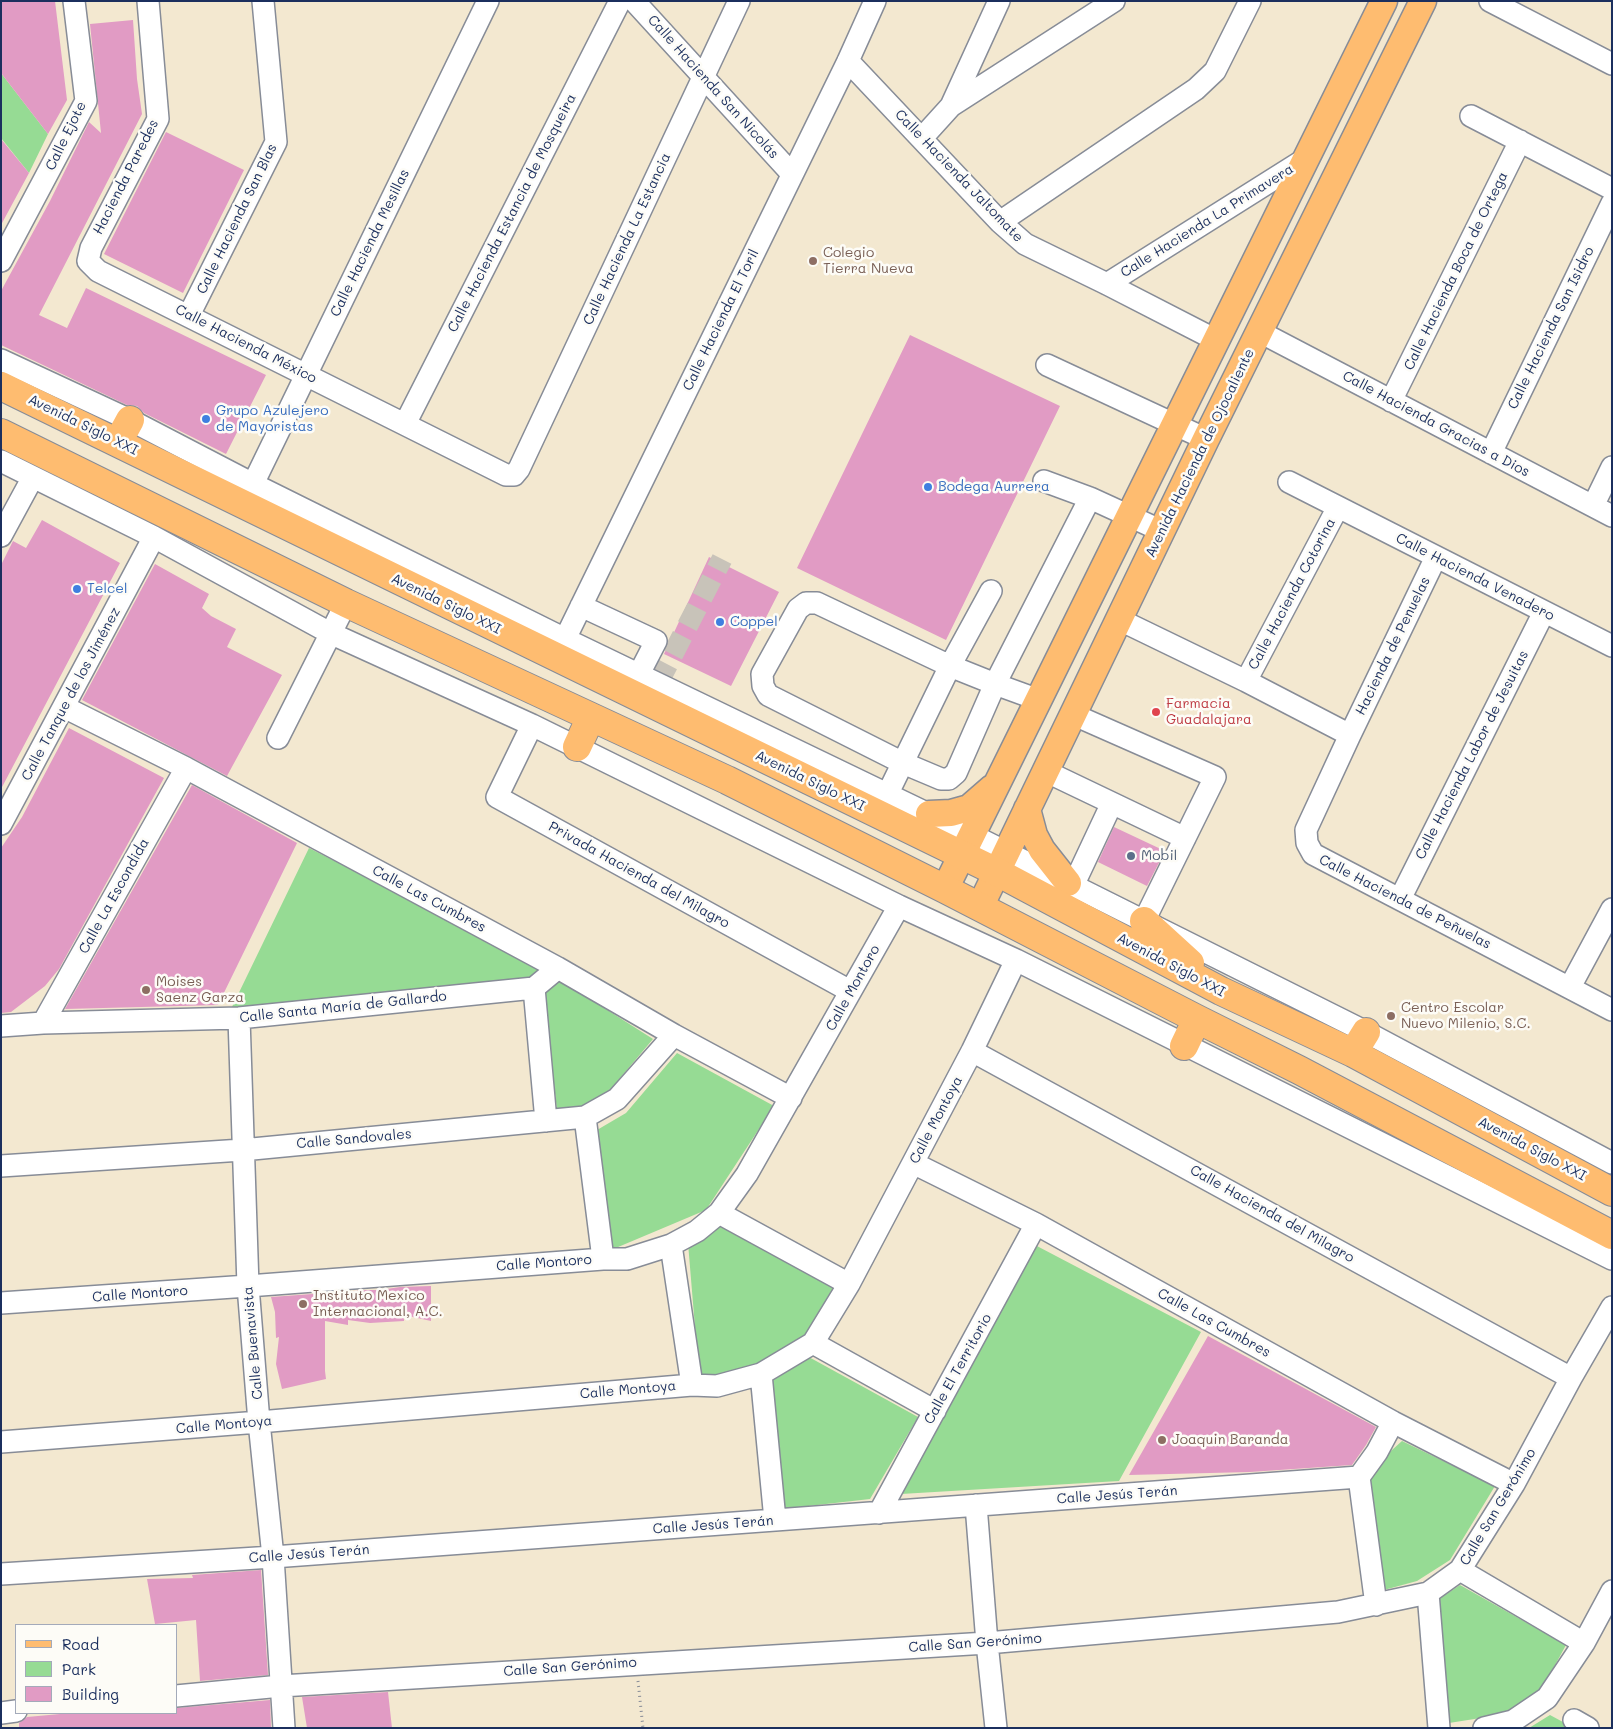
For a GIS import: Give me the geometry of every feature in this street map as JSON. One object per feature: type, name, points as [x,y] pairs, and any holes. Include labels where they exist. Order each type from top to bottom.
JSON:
[{"type":"highway","name":"Avenida Siglo XXI","points":[[1,386],[124,431],[1001,862],[1221,991],[1359,1043],[1612,1192]]},
{"type":"highway","points":[[1,433],[346,603],[726,780],[945,889],[1299,1070],[1530,1205],[1612,1235]]},
{"type":"highway","points":[[577,747],[591,716]]},
{"type":"highway","points":[[1144,921],[1221,991]]},
{"type":"highway","points":[[1184,1046],[1197,1019]]},
{"type":"main road","points":[[945,889],[1384,1]]},
{"type":"main road","name":"Avenida Hacienda de Ojocaliente","points":[[980,907],[1206,439],[1423,1]]},
{"type":"main road","points":[[929,814],[951,813],[968,808],[982,799],[1000,781]]},
{"type":"main road","points":[[1027,809],[1034,835],[1042,850],[1070,884]]},
{"type":"street","name":"Calle Ejote","points":[[1,261],[86,101],[74,1]]},
{"type":"street","name":"Hacienda Paredes","points":[[88,261],[91,248],[158,119],[148,1]]},
{"type":"street","name":"Calle Hacienda San Blas","points":[[190,315],[276,142],[264,1]]},
{"type":"street","name":"Calle Hacienda Mesillas","points":[[253,484],[488,1]]},
{"type":"street","name":"Calle Hacienda Estancia de Mosqueira","points":[[405,424],[620,1]]},
{"type":"street","name":"Calle Hacienda San Nicolás","points":[[634,1],[792,174]]},
{"type":"street","name":"Calle Hacienda La Estancia","points":[[514,475],[519,470],[739,1]]},
{"type":"street","name":"Calle Hacienda El Toril","points":[[565,639],[848,61],[875,1]]},
{"type":"street","points":[[952,106],[999,1]]},
{"type":"street","points":[[922,138],[952,106],[1114,1]]},
{"type":"street","points":[[1000,222],[1196,89],[1215,71],[1250,1]]},
{"type":"street","points":[[1490,1],[1612,64]]},
{"type":"street","name":"Calle Hacienda Jaltomate","points":[[848,61],[1000,222],[1025,244],[1216,340]]},
{"type":"street","points":[[1471,116],[1612,189]]},
{"type":"street","name":"Calle Hacienda Boca de Ortega","points":[[1391,401],[1520,141]]},
{"type":"street","name":"Calle Hacienda La Primavera","points":[[1107,284],[1307,158]]},
{"type":"street","name":"Calle Hacienda San Isidro","points":[[1491,453],[1612,203]]},
{"type":"street","name":"Calle Hacienda México","points":[[88,261],[98,271],[190,315],[506,474],[514,475]]},
{"type":"street","name":"Calle Hacienda Gracias a Dios","points":[[1260,332],[1612,516]]},
{"type":"street","name":"Avenida Siglo XXI","points":[[1,360],[124,431],[253,484],[565,639],[888,793],[929,814],[967,845]]},
{"type":"street","points":[[1047,364],[1206,439]]},
{"type":"street","points":[[1,461],[154,537],[330,633],[532,725],[899,906],[1016,960],[1184,1046],[1530,1205],[1612,1259]]},
{"type":"street","points":[[1593,506],[1612,467]]},
{"type":"street","points":[[1,536],[33,477]]},
{"type":"street","points":[[1044,481],[1090,498],[1162,531]]},
{"type":"street","name":"Calle Hacienda Venadero","points":[[1289,482],[1612,646]]},
{"type":"street","points":[[1039,700],[995,684],[950,666],[817,603],[806,602],[798,608],[762,674],[763,686],[768,695],[903,763],[941,779],[949,779],[956,773],[995,684],[1090,498]]},
{"type":"street","name":"Calle Hacienda Cotorina","points":[[1246,681],[1338,507]]},
{"type":"street","name":"Calle Tanque de los Jiménez","points":[[1,824],[154,537]]},
{"type":"street","name":"Hacienda de Penuelas","points":[[1350,735],[1436,557]]},
{"type":"street","points":[[888,793],[950,666],[991,591]]},
{"type":"street","points":[[278,738],[346,603]]},
{"type":"street","points":[[582,606],[656,641],[639,674]]},
{"type":"street","name":"Calle Hacienda Labor de Jesuitas","points":[[1400,899],[1544,612]]},
{"type":"street","points":[[1118,619],[1246,681],[1350,735]]},
{"type":"street","name":"Calle Las Cumbres","points":[[64,707],[186,768],[558,968],[674,1035],[791,1098]]},
{"type":"street","points":[[1072,714],[1215,777],[1144,921]]},
{"type":"street","name":"Privada Hacienda del Milagro","points":[[532,725],[497,798],[850,991]]},
{"type":"street","name":"Calle Hacienda de Peñuelas","points":[[1350,735],[1306,830],[1307,843],[1313,854],[1612,1010]]},
{"type":"street","name":"Calle La Escondida","points":[[43,1023],[186,768]]},
{"type":"street","points":[[1045,771],[1186,838]]},
{"type":"street","points":[[1070,884],[1112,803]]},
{"type":"street","name":"Avenida Siglo XXI","points":[[1001,862],[1070,884],[1144,921],[1359,1043],[1612,1162]]},
{"type":"street","name":"Calle Montoro","points":[[1,1303],[603,1259],[627,1259],[671,1245],[697,1231],[719,1213],[747,1174],[899,906]]},
{"type":"street","points":[[1570,988],[1612,909]]},
{"type":"street","name":"Calle Montoya","points":[[1,1442],[692,1385],[718,1386],[761,1374],[813,1342],[849,1284],[972,1051],[1016,960]]},
{"type":"street","points":[[546,1121],[534,988],[558,968]]},
{"type":"street","name":"Calle Santa María de Gallardo","points":[[1,1026],[43,1023],[239,1018],[534,988]]},
{"type":"street","name":"Calle Buenavista","points":[[239,1018],[248,1286],[259,1422],[273,1557],[284,1728]]},
{"type":"street","name":"Calle Sandovales","points":[[1,1166],[242,1150],[585,1117],[617,1099],[674,1035]]},
{"type":"street","name":"Calle Hacienda del Milagro","points":[[972,1051],[1571,1378]]},
{"type":"street","points":[[585,1117],[603,1259]]},
{"type":"street","name":"Calle Las Cumbres","points":[[913,1163],[1036,1224],[1393,1422],[1514,1484]]},
{"type":"street","points":[[719,1213],[849,1284]]},
{"type":"street","name":"Calle El Territorio","points":[[879,1512],[1036,1224]]},
{"type":"street","points":[[671,1245],[692,1385]]},
{"type":"street","name":"Calle San Gerónimo","points":[[178,1696],[281,1686],[987,1643],[1338,1612],[1428,1593],[1460,1570],[1514,1484],[1612,1307]]},
{"type":"street","points":[[813,1342],[935,1411]]},
{"type":"street","points":[[761,1374],[775,1520]]},
{"type":"street","points":[[1376,1605],[1359,1477],[1377,1452],[1393,1422]]},
{"type":"street","name":"Calle Jesús Terán","points":[[1,1574],[273,1557],[1359,1477]]},
{"type":"street","points":[[976,1505],[996,1728]]},
{"type":"street","points":[[1460,1570],[1584,1643]]},
{"type":"street","points":[[1484,1728],[1514,1724],[1547,1698],[1584,1643],[1612,1592]]},
{"type":"street","points":[[1428,1593],[1439,1728]]},
{"type":"street","points":[[1,1712],[15,1711]]},
{"type":"path","points":[[636,1663],[642,1728]]},
{"type":"green space","points":[[1,73],[48,134],[29,173],[1,138]]},
{"type":"green space","points":[[309,848],[544,967],[530,979],[231,1009]]},
{"type":"green space","points":[[560,980],[653,1039],[610,1090],[582,1107],[557,1110],[543,991]]},
{"type":"green space","points":[[677,1053],[774,1106],[706,1210],[611,1250],[597,1130],[626,1113]]},
{"type":"green space","points":[[719,1226],[841,1286],[810,1332],[763,1362],[719,1376],[699,1375],[688,1243]]},
{"type":"green space","points":[[1035,1245],[1201,1332],[1119,1481],[901,1494]]},
{"type":"green space","points":[[807,1356],[918,1417],[870,1499],[782,1509],[771,1379]]},
{"type":"green space","points":[[1402,1441],[1495,1486],[1450,1560],[1417,1581],[1384,1590],[1363,1476]]},
{"type":"green space","points":[[1460,1585],[1566,1645],[1541,1691],[1506,1714],[1449,1723],[1439,1599]]},
{"type":"green space","points":[[1550,1715],[1574,1728],[1529,1728]]},
{"type":"building","points":[[1,1],[55,1],[67,100],[48,134],[1,73]]},
{"type":"building","points":[[133,20],[137,79],[142,114],[39,315],[67,328],[86,288],[266,375],[226,454],[144,413],[137,406],[127,405],[1,345],[1,291],[50,201],[89,122],[101,133],[90,24]]},
{"type":"building","points":[[166,132],[244,170],[183,293],[104,254]]},
{"type":"building","points":[[1,139],[29,173],[1,225]]},
{"type":"building","name":"Bodega Aurrera","points":[[910,335],[1060,406],[946,640],[797,568]]},
{"type":"building","points":[[42,520],[120,563],[1,789],[1,565],[13,541],[26,548]]},
{"type":"building","name":"Coppel","points":[[709,557],[779,592],[731,686],[664,654]]},
{"type":"building","points":[[155,564],[209,594],[202,608],[211,616],[236,629],[227,647],[282,675],[227,776],[82,700]]},
{"type":"building","points":[[69,728],[164,778],[59,969],[45,986],[11,1012],[1,1013],[1,848],[22,817]]},
{"type":"building","points":[[192,785],[297,843],[218,1005],[65,1009]]},
{"type":"building","name":"Mobil","points":[[1114,827],[1165,851],[1147,886],[1098,862]]},
{"type":"building","points":[[431,1286],[431,1321],[404,1315],[404,1321],[370,1323],[348,1320],[348,1325],[325,1321],[326,1379],[282,1389],[276,1364],[279,1337],[276,1338],[275,1312],[271,1297]]},
{"type":"building","points":[[1208,1336],[1376,1427],[1352,1465],[1250,1472],[1129,1475]]},
{"type":"building","points":[[261,1570],[268,1675],[200,1681],[196,1620],[155,1624],[147,1579],[193,1578],[192,1575]]},
{"type":"building","points":[[388,1692],[392,1728],[307,1728],[302,1697]]},
{"type":"building","points":[[270,1700],[271,1728],[19,1728],[19,1723],[27,1717],[60,1714],[178,1714],[178,1708]]},
{"type":"tunnel","points":[[658,683],[722,559]]},
{"type":"place","name":"Colegio Tierra Nueva","points":[[813,261]]},
{"type":"place","name":"Grupo Azulejero de Mayoristas","points":[[206,419]]},
{"type":"place","name":"Bodega Aurrera","points":[[928,487]]},
{"type":"place","name":"Telcel","points":[[77,589]]},
{"type":"place","name":"Coppel","points":[[720,622]]},
{"type":"place","name":"Farmacia Guadalajara","points":[[1156,712]]},
{"type":"place","name":"Mobil","points":[[1131,856]]},
{"type":"place","name":"Moises Saenz Garza","points":[[146,990]]},
{"type":"place","name":"Centro Escolar Nuevo Milenio, S.C.","points":[[1391,1016]]},
{"type":"place","name":"Instituto Mexico Internacional, A.C.","points":[[303,1304]]},
{"type":"place","name":"Joaquin Baranda","points":[[1162,1440]]}]
